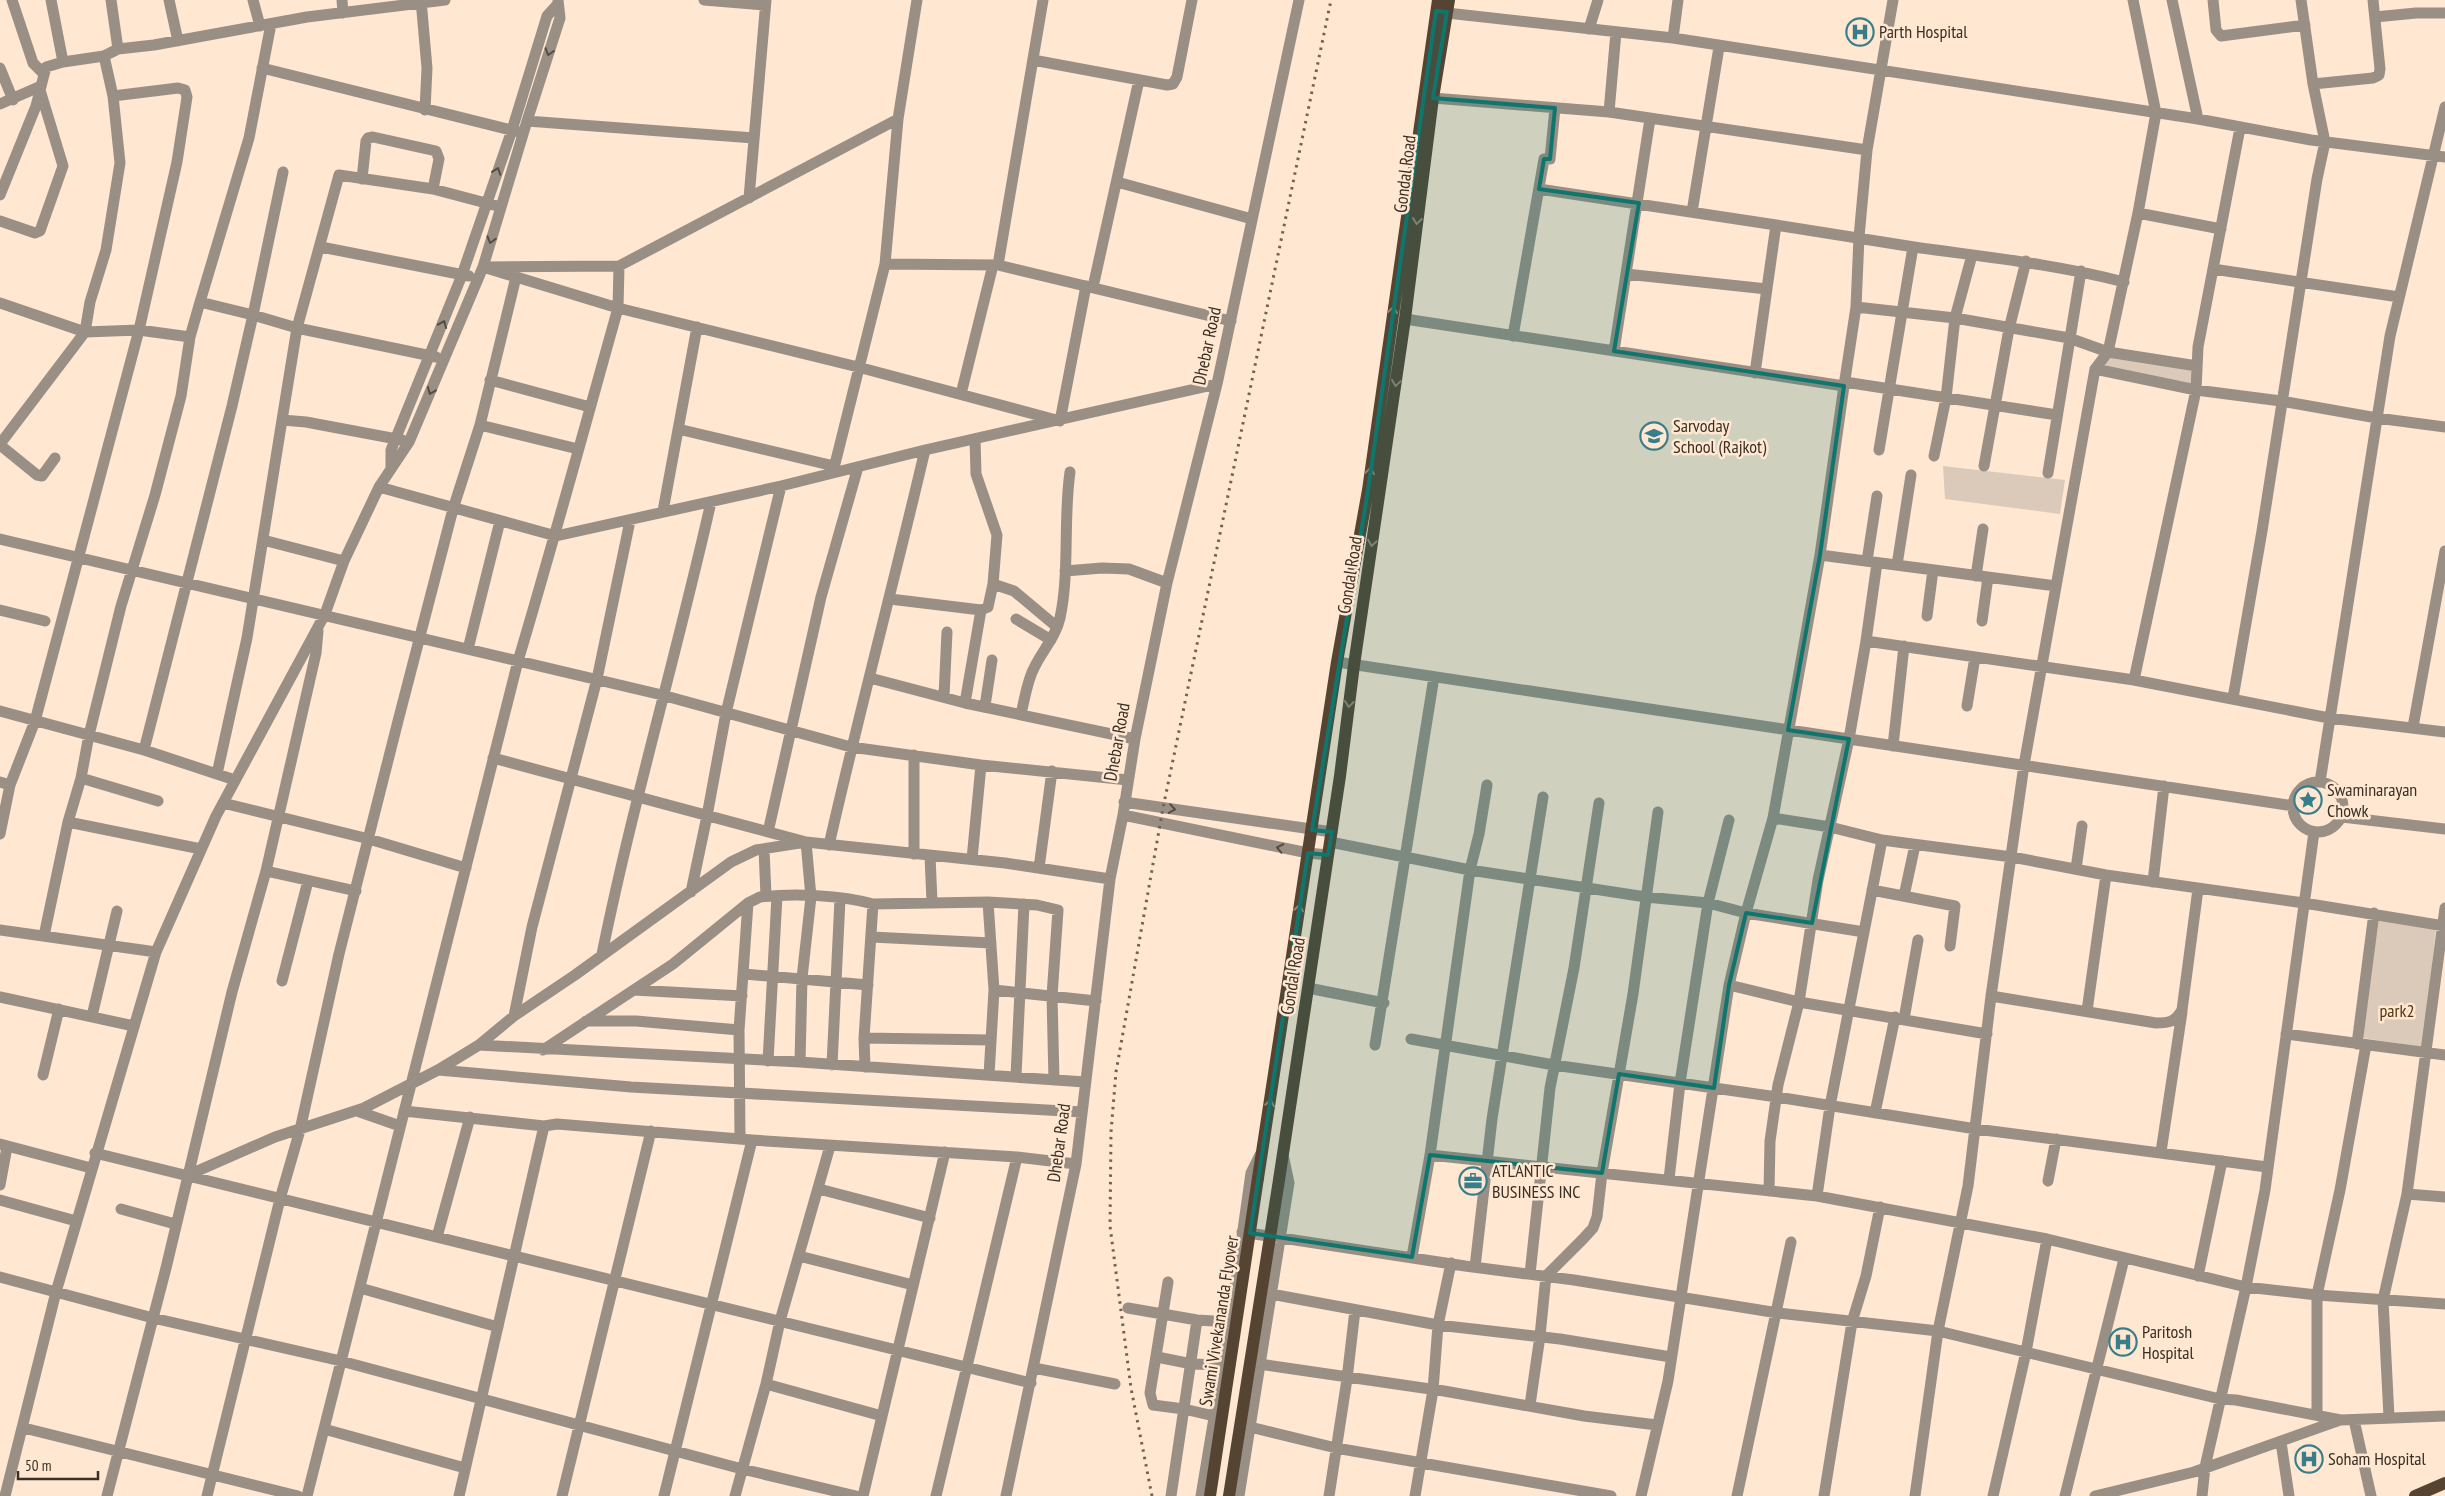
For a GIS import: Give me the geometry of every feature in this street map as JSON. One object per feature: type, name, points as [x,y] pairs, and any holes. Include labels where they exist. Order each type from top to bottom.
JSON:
[{"type":"main road","name":"Gondal Road","points":[[1283,1155],[1405,319],[1433,98],[1442,6]]},
{"type":"main road","name":"Gondal Road","points":[[1262,1151],[1337,662],[1368,490],[1442,6]]},
{"type":"main road","name":"Swami Vivekananda Flyover","points":[[1210,1496],[1262,1151]]},
{"type":"main road","points":[[1229,1496],[1283,1155]]},
{"type":"main road","points":[[2415,1496],[2445,1483]]},
{"type":"street","points":[[12,0],[33,63],[43,73]]},
{"type":"street","points":[[51,0],[62,62]]},
{"type":"street","points":[[111,0],[118,49]]},
{"type":"street","points":[[170,0],[178,41]]},
{"type":"street","points":[[44,936],[68,822],[81,778],[89,735],[131,569],[155,495],[181,396],[190,337],[249,138],[262,68],[266,25],[253,0]]},
{"type":"street","points":[[342,0],[343,12]]},
{"type":"street","points":[[0,195],[36,106],[46,67],[62,62],[104,56],[118,49],[178,41],[343,12],[445,0]]},
{"type":"street","points":[[704,0],[766,2],[749,198]]},
{"type":"street","points":[[834,469],[885,264],[898,119],[917,0]]},
{"type":"street","points":[[961,394],[995,265],[1043,0]]},
{"type":"street","points":[[1033,60],[1167,86],[1173,84],[1178,77],[1192,0]]},
{"type":"street","name":"Dhebar Road","points":[[1006,1496],[1076,1164],[1110,879],[1123,815],[1134,739],[1167,583],[1217,384],[1299,0]]},
{"type":"street","points":[[1589,29],[1598,0]]},
{"type":"street","points":[[1672,38],[1678,0]]},
{"type":"street","points":[[1641,1496],[1668,1381],[1730,985],[1746,913],[1773,818],[1820,555],[1856,307],[1859,237],[1867,150],[1893,0]]},
{"type":"street","points":[[1915,1496],[1938,1331],[1959,1222],[1968,1186],[1991,996],[2024,766],[2041,667],[2095,369],[2108,352],[2138,213],[2156,113],[2133,0]]},
{"type":"street","points":[[2172,0],[2198,119]]},
{"type":"street","points":[[2214,0],[2216,30],[2221,36],[2305,25]]},
{"type":"street","points":[[2233,698],[2262,531],[2300,282],[2325,142],[2313,84],[2301,0]]},
{"type":"street","points":[[2313,84],[2373,78],[2378,75],[2380,69],[2373,0]]},
{"type":"street","points":[[2415,0],[2416,13]]},
{"type":"street","points":[[422,2],[427,68],[425,110]]},
{"type":"street","points":[[391,467],[391,450],[462,275],[486,203],[518,132],[527,121],[560,18],[558,3]]},
{"type":"street","points":[[5,1496],[24,1428],[56,1292],[95,1153],[156,952],[223,802],[325,614],[344,560],[379,488],[391,467],[400,458],[410,442],[483,267],[501,207],[547,16],[558,3]]},
{"type":"street","points":[[1442,6],[1589,29],[1672,38],[1719,47],[2198,119],[2325,142],[2445,156]]},
{"type":"street","points":[[2375,17],[2416,13],[2445,13]]},
{"type":"street","points":[[1609,112],[1616,32]]},
{"type":"street","points":[[1692,212],[1719,47]]},
{"type":"street","points":[[55,458],[42,476],[37,475],[0,445],[84,332],[90,302],[106,250],[120,163],[112,96],[104,56]]},
{"type":"street","points":[[0,68],[12,100]]},
{"type":"street","points":[[262,68],[518,132]]},
{"type":"street","points":[[1060,420],[1089,287],[1140,80]]},
{"type":"street","points":[[0,104],[40,88]]},
{"type":"street","points":[[0,221],[34,233],[40,231],[62,174],[62,156],[40,88]]},
{"type":"street","points":[[0,834],[5,784],[35,721],[139,330],[177,162],[185,90],[178,88],[112,96]]},
{"type":"street","points":[[1433,98],[1609,112],[1867,150]]},
{"type":"street","points":[[2320,782],[2390,336],[2445,107]]},
{"type":"street","points":[[1514,336],[1544,159],[1550,159],[1555,108]]},
{"type":"street","points":[[483,267],[619,266],[898,119]]},
{"type":"street","points":[[1614,351],[1639,203],[1650,119]]},
{"type":"street","points":[[527,121],[754,138]]},
{"type":"street","points":[[2134,680],[2196,390],[2198,347],[2240,128]]},
{"type":"street","points":[[362,179],[366,141],[368,138],[373,137],[436,151],[439,159],[433,189]]},
{"type":"street","points":[[144,750],[232,406],[283,172]]},
{"type":"street","points":[[217,774],[254,598],[297,328],[321,247],[339,175],[433,189],[501,207]]},
{"type":"street","points":[[1116,182],[1252,219]]},
{"type":"street","points":[[1539,189],[1859,237],[1913,247],[2026,261],[2082,271],[2124,282]]},
{"type":"street","points":[[2138,213],[2221,229]]},
{"type":"street","points":[[1755,373],[1776,225]]},
{"type":"street","points":[[321,247],[478,279]]},
{"type":"street","points":[[1879,450],[1891,391],[1913,247]]},
{"type":"street","points":[[1934,456],[1946,398],[1955,318],[1972,254]]},
{"type":"street","points":[[1984,466],[2009,329],[2026,261]]},
{"type":"street","points":[[885,264],[995,265],[1231,321]]},
{"type":"street","points":[[307,1496],[518,661],[556,536],[578,449],[618,308],[619,266]]},
{"type":"street","points":[[483,267],[618,308],[858,367],[1060,420]]},
{"type":"street","points":[[2213,269],[2399,296]]},
{"type":"street","points":[[2048,473],[2069,338],[2082,271]]},
{"type":"street","points":[[1626,274],[1767,289]]},
{"type":"street","points":[[207,1496],[280,1199],[300,1130],[340,954],[419,637],[453,509],[480,425],[516,277]]},
{"type":"street","points":[[0,302],[84,332],[139,330],[190,337]]},
{"type":"street","points":[[200,302],[297,328],[445,358]]},
{"type":"street","points":[[1856,307],[1955,318],[2009,329],[2069,338],[2108,352],[2198,366]]},
{"type":"street","points":[[1405,319],[1755,373],[1996,404],[2057,415]]},
{"type":"street","points":[[663,511],[697,327]]},
{"type":"street","points":[[2095,369],[2196,390],[2281,401],[2377,418],[2445,426]]},
{"type":"street","points":[[490,380],[590,407]]},
{"type":"street","points":[[379,488],[556,536],[781,486],[834,469],[858,467],[1217,384]]},
{"type":"street","points":[[282,420],[306,422],[410,442]]},
{"type":"street","points":[[480,425],[578,449]]},
{"type":"street","points":[[678,429],[834,469]]},
{"type":"street","points":[[890,599],[981,610],[988,607],[993,584],[996,536],[976,474],[975,439]]},
{"type":"street","points":[[829,845],[851,747],[890,599],[925,450]]},
{"type":"street","points":[[768,832],[821,596],[858,467]]},
{"type":"street","points":[[1022,714],[1032,671],[1057,627],[1065,570],[1065,520],[1070,472]]},
{"type":"street","points":[[1898,565],[1911,475]]},
{"type":"street","points":[[691,892],[726,713],[781,486]]},
{"type":"street","points":[[1769,1191],[1770,1141],[1778,1085],[1799,1002],[1818,880],[1849,739],[1866,641],[1877,496]]},
{"type":"street","points":[[602,954],[662,695],[692,586],[711,502]]},
{"type":"street","points":[[514,1016],[532,927],[597,679],[630,520]]},
{"type":"street","points":[[468,649],[500,521]]},
{"type":"street","points":[[1976,576],[1983,529]]},
{"type":"street","points":[[0,539],[597,679],[851,747],[981,765],[1128,780]]},
{"type":"street","points":[[263,540],[344,560]]},
{"type":"street","points":[[2413,727],[2445,551]]},
{"type":"street","points":[[1820,555],[2056,586]]},
{"type":"street","points":[[1065,570],[1129,569],[1167,583]]},
{"type":"street","points":[[1927,616],[1933,570]]},
{"type":"street","points":[[1982,621],[1988,577]]},
{"type":"street","points":[[993,584],[1014,591],[1057,627]]},
{"type":"street","points":[[0,610],[45,621]]},
{"type":"street","points":[[965,703],[981,610]]},
{"type":"street","points":[[1016,619],[1051,640]]},
{"type":"street","points":[[107,1496],[232,992],[266,871],[316,653],[318,626]]},
{"type":"street","points":[[944,696],[947,632]]},
{"type":"street","points":[[1866,641],[2134,680],[2329,718],[2445,732]]},
{"type":"street","points":[[1892,746],[1904,646]]},
{"type":"street","points":[[1968,706],[1975,657]]},
{"type":"street","points":[[985,706],[992,660]]},
{"type":"street","points":[[1337,662],[2294,806]]},
{"type":"street","points":[[1375,1045],[1384,1002],[1434,676]]},
{"type":"street","points":[[870,678],[965,703],[1134,739]]},
{"type":"street","points":[[0,711],[144,750],[235,780]]},
{"type":"street","points":[[914,755],[914,854]]},
{"type":"street","points":[[493,758],[806,842],[972,859],[1110,879]]},
{"type":"street","points":[[972,859],[981,765]]},
{"type":"street","points":[[1039,868],[1052,771]]},
{"type":"street","points":[[81,778],[158,802]]},
{"type":"street","points":[[2320,782],[2329,784],[2337,790],[2342,798],[2344,808],[2342,817],[2331,829],[2314,832],[2304,828],[2297,820],[2294,806],[2294,799],[2300,790],[2309,784],[2320,782]]},
{"type":"street","points":[[1412,1257],[1430,1155],[1470,870],[1480,834],[1487,785]]},
{"type":"street","points":[[2153,882],[2164,786]]},
{"type":"street","points":[[1475,1268],[1487,1160],[1543,797]]},
{"type":"street","points":[[223,802],[369,839],[466,868]]},
{"type":"street","points":[[1124,802],[1312,830],[1330,843],[1470,870],[1646,897],[1708,903],[1746,913],[1864,932]]},
{"type":"street","points":[[1530,1274],[1554,1065],[1587,887],[1599,804]]},
{"type":"street","points":[[1530,1405],[1546,1276],[1593,1228],[1597,1218],[1602,1173],[1619,1074],[1658,812]]},
{"type":"street","points":[[1123,815],[1308,853],[1330,843]]},
{"type":"street","points":[[2342,817],[2445,829]]},
{"type":"street","points":[[1773,818],[1830,826],[1882,840],[2012,858],[2106,875],[2374,913],[2444,925]]},
{"type":"street","points":[[1669,1179],[1680,1083],[1708,903],[1729,820]]},
{"type":"street","points":[[68,822],[201,849]]},
{"type":"street","points":[[2076,869],[2082,826]]},
{"type":"street","points":[[2202,1496],[2205,1467],[2246,1287],[2265,1190],[2314,832]]},
{"type":"street","points":[[1817,1196],[1830,1106],[1882,840]]},
{"type":"street","points":[[186,1176],[275,1137],[357,1111],[438,1070],[479,1044],[514,1016],[742,855],[764,849],[806,842]]},
{"type":"street","points":[[800,1062],[802,978],[811,897],[806,842]]},
{"type":"street","points":[[1904,896],[1915,845]]},
{"type":"street","points":[[764,849],[772,896],[772,977],[768,1061]]},
{"type":"street","points":[[930,856],[932,902]]},
{"type":"street","points":[[266,871],[356,891]]},
{"type":"street","points":[[2087,1011],[2106,875]]},
{"type":"street","points":[[282,981],[308,881]]},
{"type":"street","points":[[2161,1152],[2198,889]]},
{"type":"street","points":[[1872,890],[1955,906],[1950,946]]},
{"type":"street","points":[[544,1050],[673,964],[748,903],[772,896],[859,900],[873,904],[988,902],[1024,904],[1058,910],[1052,996],[1054,1080]]},
{"type":"street","points":[[832,1065],[840,899]]},
{"type":"street","points":[[988,902],[994,990],[989,1075]]},
{"type":"street","points":[[740,1138],[738,1092],[739,1030],[748,903]]},
{"type":"street","points":[[865,1067],[864,1038],[873,904]]},
{"type":"street","points":[[1016,1076],[1024,904]]},
{"type":"street","points":[[2389,1417],[2384,1300],[2407,1194],[2445,908]]},
{"type":"street","points":[[92,1016],[117,911]]},
{"type":"street","points":[[2317,1415],[2317,1296],[2340,1190],[2362,1044],[2374,913]]},
{"type":"street","points":[[0,930],[156,952]]},
{"type":"street","points":[[872,937],[991,943]]},
{"type":"street","points":[[1875,1113],[1918,940]]},
{"type":"street","points":[[744,974],[868,984]]},
{"type":"street","points":[[1730,985],[1799,1002],[1850,1009],[1987,1034]]},
{"type":"street","points":[[1308,988],[1384,1002]]},
{"type":"street","points":[[634,990],[742,996]]},
{"type":"street","points":[[994,990],[1096,1001]]},
{"type":"street","points":[[1991,996],[2168,1023],[2177,1019],[2182,1010]]},
{"type":"street","points":[[0,1010],[1,997],[134,1026]]},
{"type":"street","points":[[43,1075],[59,1009]]},
{"type":"street","points":[[586,1021],[636,1020],[739,1030]]},
{"type":"street","points":[[2286,1034],[2445,1056]]},
{"type":"street","points":[[864,1038],[991,1040]]},
{"type":"street","points":[[1411,1039],[1554,1065],[1777,1097],[1976,1129],[2267,1167]]},
{"type":"street","points":[[479,1044],[544,1050],[800,1062],[1085,1082]]},
{"type":"street","points":[[438,1070],[621,1086],[1082,1112]]},
{"type":"street","points":[[357,1111],[400,1126]]},
{"type":"street","points":[[404,1111],[544,1126],[557,1124],[830,1146],[1017,1157],[1076,1164]]},
{"type":"street","points":[[437,1237],[470,1117]]},
{"type":"street","points":[[459,1496],[544,1126]]},
{"type":"street","points":[[562,1496],[651,1131]]},
{"type":"street","points":[[2048,1181],[2056,1139]]},
{"type":"street","points":[[664,1496],[752,1140]]},
{"type":"street","points":[[0,1185],[4,1145],[91,1168]]},
{"type":"street","points":[[735,1496],[766,1384],[780,1321],[830,1146]]},
{"type":"street","points":[[1200,1496],[1230,1322],[1250,1173],[1262,1151]]},
{"type":"street","points":[[863,1496],[946,1152]]},
{"type":"street","points":[[95,1153],[1031,1383]]},
{"type":"street","points":[[1239,1496],[1289,1182],[1283,1155]]},
{"type":"street","points":[[1430,1155],[1817,1196],[1880,1206],[2047,1239],[2246,1287],[2317,1296],[2445,1304]]},
{"type":"street","points":[[936,1496],[1017,1157]]},
{"type":"street","points":[[2198,1276],[2222,1161]]},
{"type":"street","points":[[819,1189],[930,1218]]},
{"type":"street","points":[[2407,1194],[2445,1198]]},
{"type":"street","points":[[0,1200],[76,1220]]},
{"type":"street","points":[[1824,1496],[1852,1322],[1866,1276],[1880,1206]]},
{"type":"street","points":[[121,1209],[175,1224]]},
{"type":"street","points":[[1242,1232],[1279,1236],[1475,1268],[1546,1276],[1680,1296],[1778,1313],[1938,1331],[2220,1400],[2236,1400],[2341,1420],[2445,1416]]},
{"type":"street","points":[[1993,1496],[2026,1352],[2047,1239]]},
{"type":"street","points":[[1737,1496],[1792,1242]]},
{"type":"street","points":[[799,1256],[914,1285]]},
{"type":"street","points":[[2066,1496],[2124,1259]]},
{"type":"street","points":[[1414,1496],[1432,1390],[1438,1325],[1450,1264]]},
{"type":"street","points":[[0,1277],[152,1318],[341,1361],[742,1469],[856,1496]]},
{"type":"street","points":[[1168,1282],[1150,1393],[1153,1405],[1184,1409],[1214,1416]]},
{"type":"street","points":[[360,1288],[498,1326]]},
{"type":"street","points":[[1271,1294],[1438,1325],[1540,1336],[1671,1356]]},
{"type":"street","points":[[1128,1308],[1197,1320],[1230,1322]]},
{"type":"street","points":[[1329,1496],[1347,1379],[1355,1310]]},
{"type":"street","points":[[1172,1496],[1197,1320]]},
{"type":"street","points":[[1157,1358],[1192,1364],[1223,1365]]},
{"type":"street","points":[[1259,1364],[1347,1379],[1530,1405],[1584,1416],[1657,1425]]},
{"type":"street","points":[[1034,1368],[1115,1384]]},
{"type":"street","points":[[766,1384],[882,1416]]},
{"type":"street","points":[[2095,1496],[2205,1467],[2341,1420]]},
{"type":"street","points":[[2354,1420],[2371,1496]]},
{"type":"street","points":[[1250,1427],[1336,1448],[1419,1463],[1554,1492],[1611,1496]]},
{"type":"street","points":[[24,1428],[298,1496]]},
{"type":"street","points":[[324,1429],[466,1468]]},
{"type":"street","points":[[2281,1442],[2289,1496]]},
{"type":"highlighted area","points":[[1436,11],[1447,12],[1433,98],[1555,108],[1550,159],[1544,159],[1539,189],[1639,203],[1614,351],[1844,386],[1820,555],[1788,730],[1849,739],[1812,923],[1746,913],[1729,985],[1714,1088],[1619,1074],[1602,1173],[1430,1155],[1412,1257],[1250,1233],[1308,853],[1328,855],[1332,832],[1312,830],[1368,490]]},
{"type":"green space","points":[[2108,352],[2197,366],[2189,389],[2101,370]]},
{"type":"green space","points":[[1943,466],[2065,480],[2060,514],[1945,499]]},
{"type":"green space","name":"park2","points":[[2378,918],[2436,929],[2423,1047],[2362,1038]]},
{"type":"railway","points":[[1152,1496],[1131,1388],[1110,1226],[1111,1132],[1116,1072],[1163,808],[1331,0]]},
{"type":"place","name":"Parth Hospital","points":[[1860,32]]},
{"type":"place","name":"Sarvoday School (Rajkot)","points":[[1654,436]]},
{"type":"place","name":"Swaminarayan Chowk","points":[[2308,800]]},
{"type":"place","name":"ATLANTIC BUSINESS INC","points":[[1473,1181]]},
{"type":"place","name":"Paritosh Hospital","points":[[2123,1342]]},
{"type":"place","name":"Soham Hospital","points":[[2309,1459]]}]
